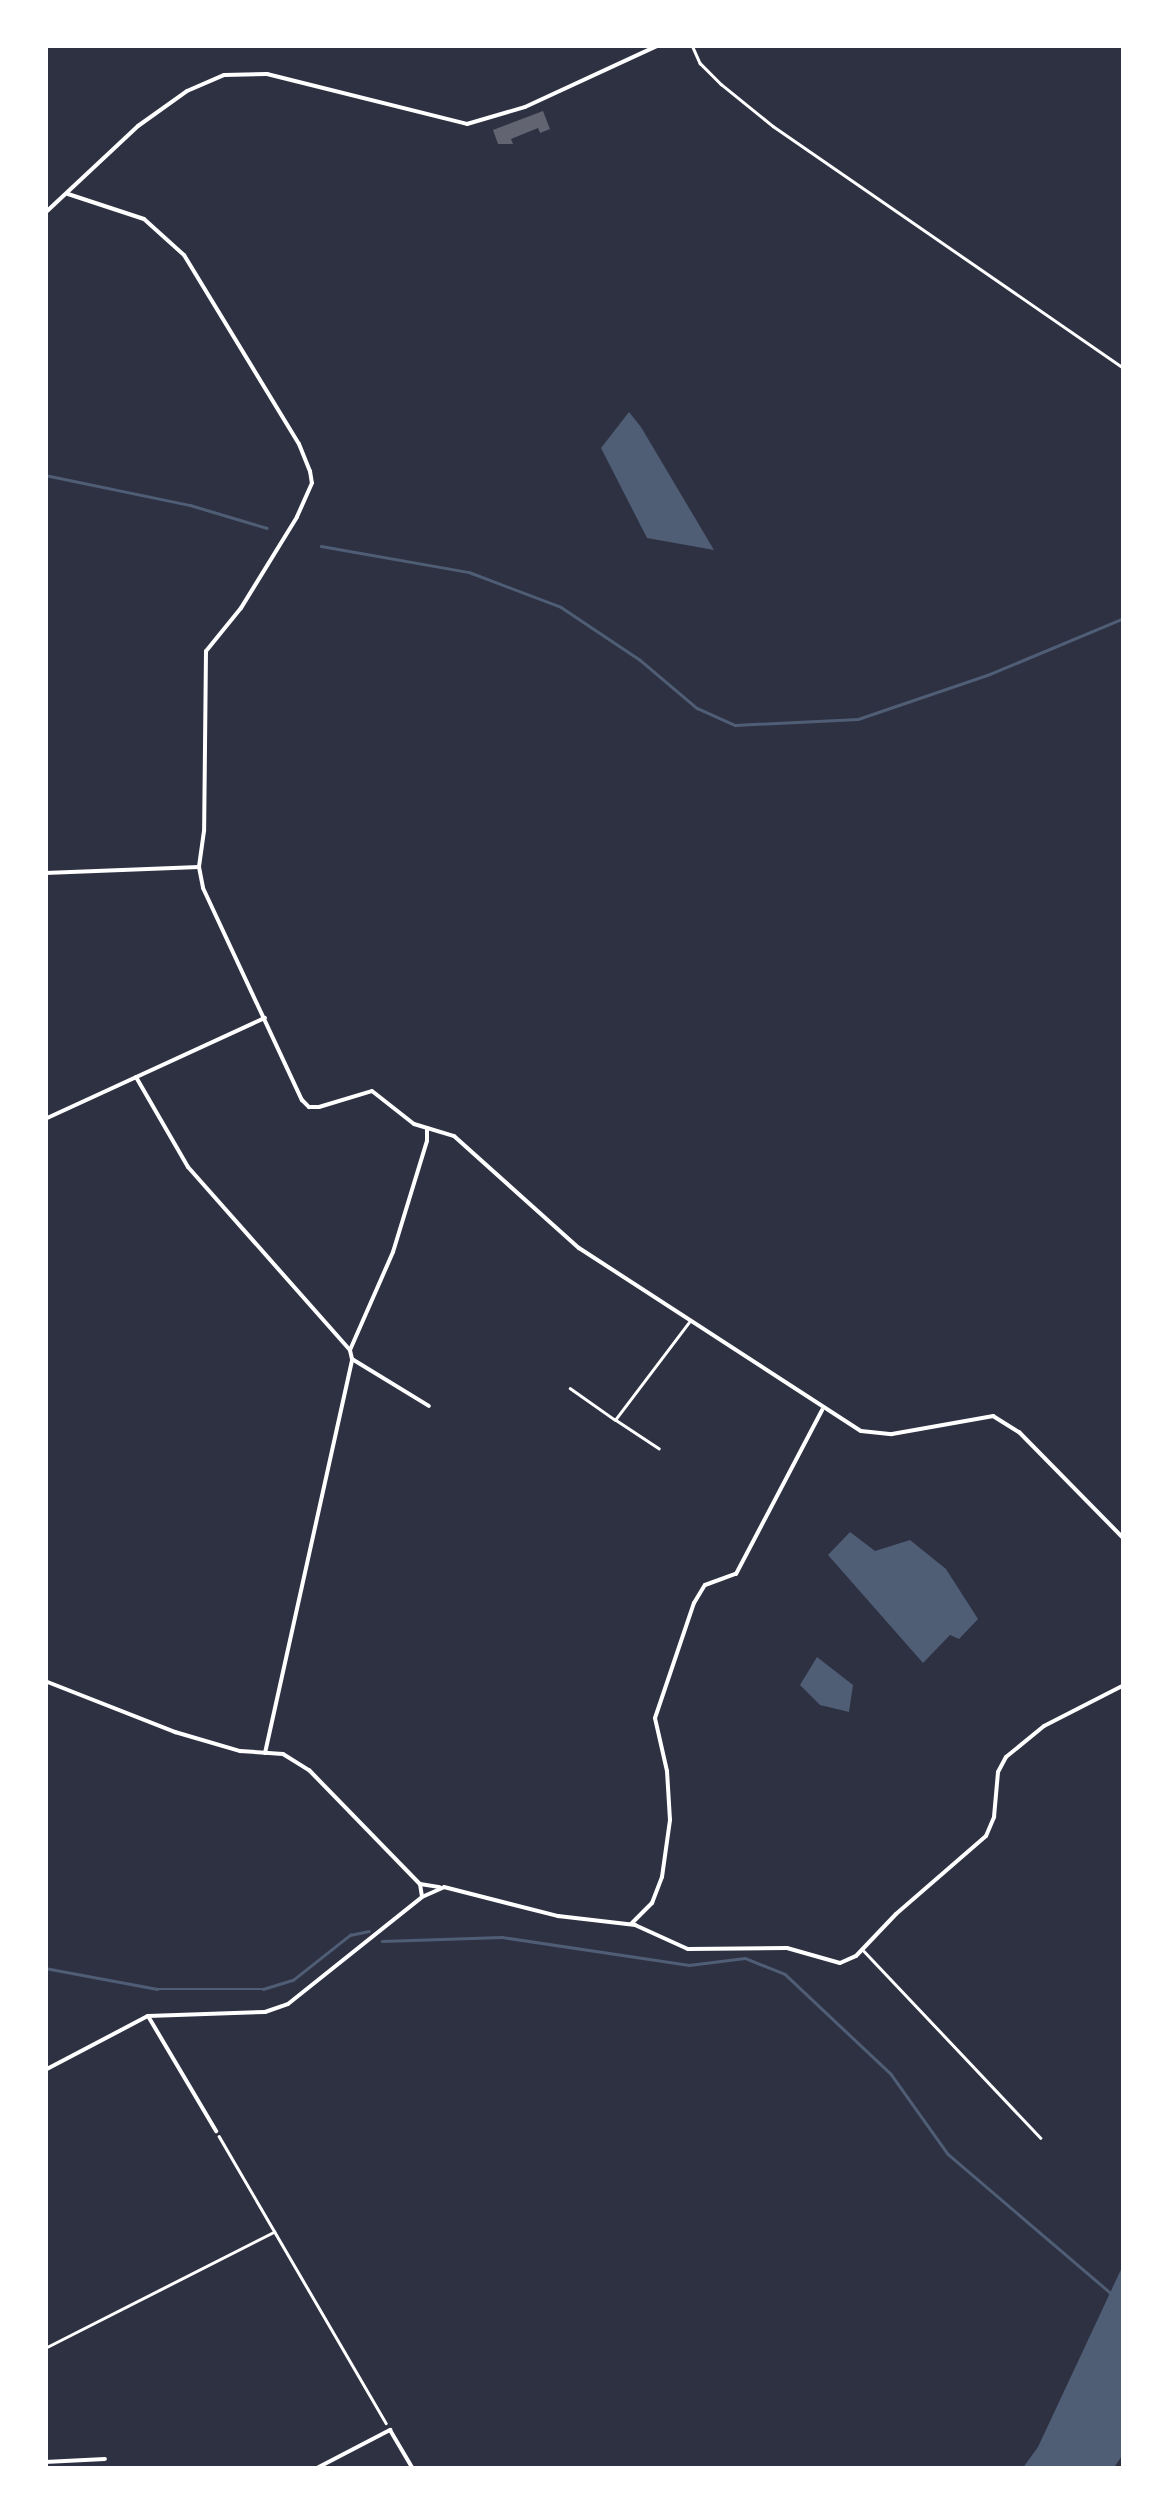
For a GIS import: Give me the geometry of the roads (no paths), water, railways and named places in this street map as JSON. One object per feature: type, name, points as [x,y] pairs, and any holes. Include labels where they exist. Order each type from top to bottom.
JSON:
[{"type":"street","points":[[45,213],[138,126],[187,91],[224,75],[267,74],[467,124],[524,107],[659,45]]},
{"type":"street","points":[[68,194],[144,219],[184,256],[307,461],[312,483],[288,532],[240,608],[206,651],[204,831],[199,867],[204,888],[309,1107],[372,1091],[414,1124],[454,1136],[579,1248],[822,1410],[861,1431],[892,1434],[993,1416],[1020,1432],[1124,1539]]},
{"type":"street","points":[[45,873],[199,867]]},
{"type":"street","points":[[45,1119],[265,1018]]},
{"type":"street","points":[[136,1077],[188,1167],[350,1350],[352,1359],[265,1754]]},
{"type":"street","points":[[350,1350],[394,1252],[427,1141],[427,1128]]},
{"type":"street","points":[[352,1359],[429,1406]]},
{"type":"street","points":[[630,1924],[652,1903],[662,1877],[670,1820],[655,1718],[694,1603],[705,1585],[736,1574],[822,1410]]},
{"type":"street","points":[[45,1681],[175,1732],[240,1751],[283,1754],[309,1770],[420,1884],[422,1896]]},
{"type":"street","points":[[420,1884],[558,1916],[630,1924],[688,1949],[787,1948],[834,1963],[846,1962],[986,1836],[994,1817],[998,1772],[1006,1757],[1044,1726],[1124,1684]]},
{"type":"street","points":[[45,2070],[148,2016],[265,2012],[288,2004],[422,1896],[444,1887]]},
{"type":"street","points":[[148,2016],[216,2130]]},
{"type":"street","points":[[315,2469],[390,2430],[413,2469]]},
{"type":"street","points":[[45,2462],[105,2459]]},
{"type":"lane","points":[[615,1420],[688,1322]]},
{"type":"lane","points":[[570,1388],[659,1449]]},
{"type":"lane","points":[[863,1950],[1041,2138]]},
{"type":"water","points":[[629,412],[714,550],[647,538],[601,448]]},
{"type":"water","points":[[850,1532],[875,1551],[910,1540],[946,1569],[978,1619],[959,1639],[950,1635],[923,1663],[828,1555]]},
{"type":"water","points":[[817,1657],[853,1685],[849,1712],[820,1705],[800,1685]]},
{"type":"water","points":[[1124,2263],[1124,2453],[1113,2469],[1022,2469],[1038,2447]]},
{"type":"waterway","points":[[45,475],[190,505],[267,528]]},
{"type":"waterway","points":[[321,546],[469,572],[561,607],[639,659],[697,708],[735,725],[858,719],[990,674],[1124,618]]},
{"type":"waterway","points":[[45,1968],[157,1989],[263,1989],[293,1980],[350,1935],[369,1931]]},
{"type":"waterway","points":[[382,1941],[502,1937],[689,1965],[745,1958],[785,1974],[891,2074],[948,2154],[1112,2294]]}]
